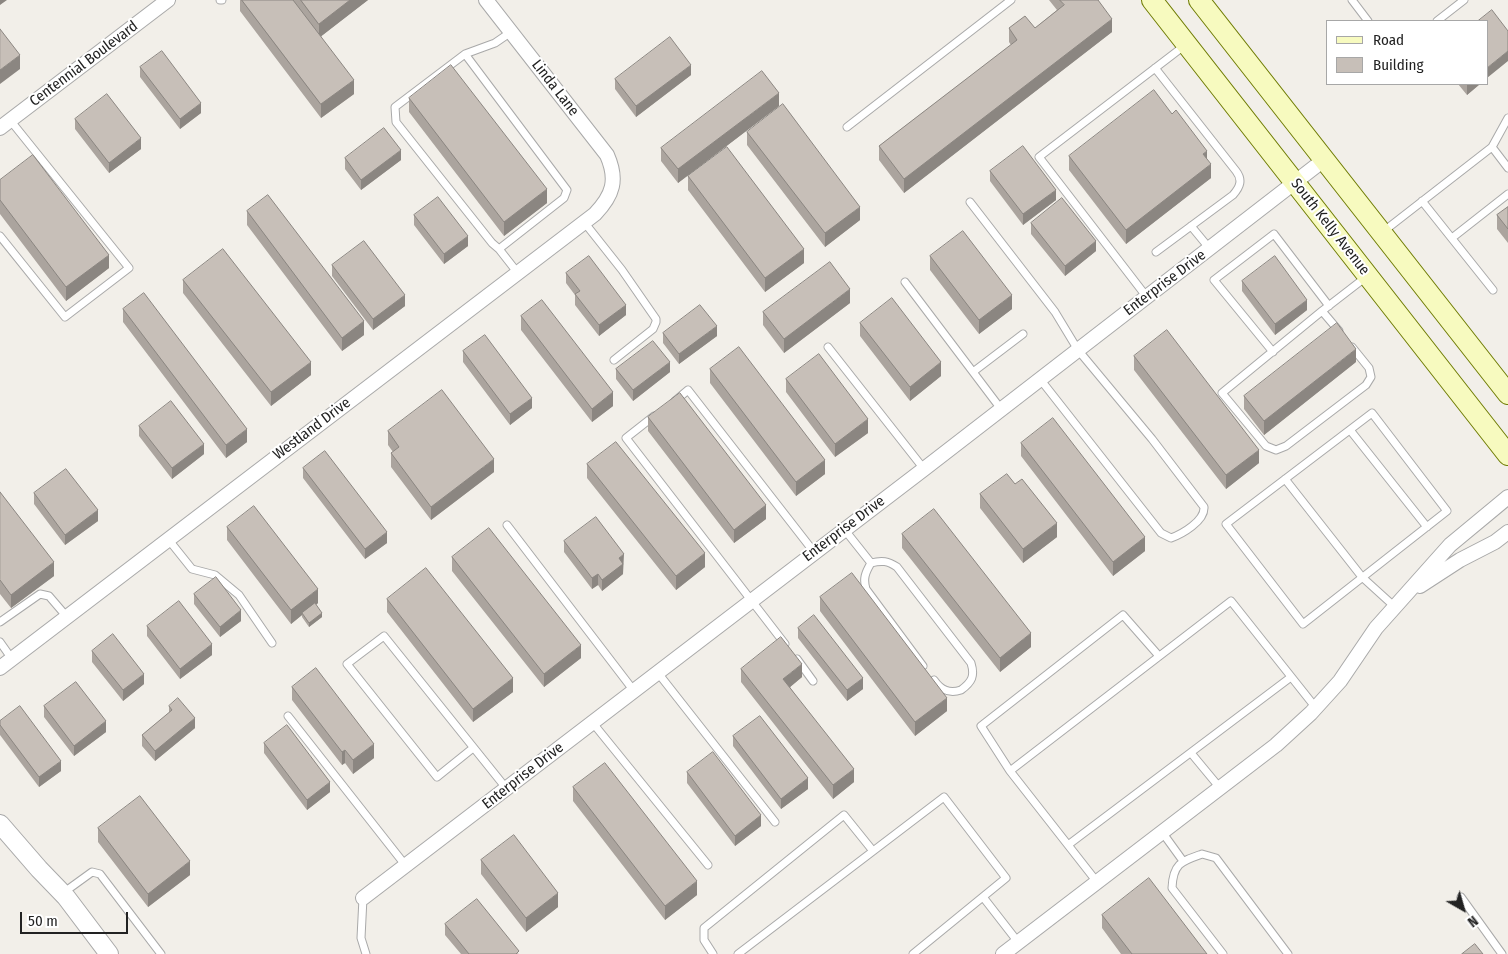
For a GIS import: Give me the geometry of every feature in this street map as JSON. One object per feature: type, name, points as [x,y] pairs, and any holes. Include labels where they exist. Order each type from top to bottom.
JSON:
[{"type":"main road","name":"South Kelly Avenue","points":[[1152,0],[1508,455]]},
{"type":"main road","points":[[1200,0],[1508,394]]},
{"type":"street","name":"Centennial Boulevard","points":[[5,124],[168,0]]},
{"type":"street","name":"Linda Lane","points":[[490,1],[511,32],[607,155],[612,168],[613,182]]},
{"type":"street","name":"Enterprise Drive","points":[[362,898],[1325,160]]},
{"type":"street","name":"Westland Drive","points":[[0,668],[584,222],[604,204],[610,194],[613,182]]},
{"type":"street","points":[[1003,954],[1276,745],[1316,708],[1340,681],[1376,628],[1450,545],[1508,497]]},
{"type":"street","points":[[1404,595],[1460,560],[1495,542],[1508,532]]},
{"type":"street","points":[[0,824],[62,893],[109,954]]},
{"type":"lane","points":[[847,126],[1011,0]]},
{"type":"lane","points":[[1352,0],[1367,20]]},
{"type":"lane","points":[[1438,20],[1464,0]]},
{"type":"lane","points":[[511,32],[495,43],[465,54],[395,107],[396,122],[517,272]]},
{"type":"lane","points":[[1146,296],[1038,156],[1186,45]]},
{"type":"lane","points":[[465,54],[567,190],[564,198],[500,249]]},
{"type":"lane","points":[[1154,68],[1236,171],[1240,180],[1238,189],[1233,195],[1156,252]]},
{"type":"lane","points":[[1382,233],[1492,147],[1508,118]]},
{"type":"lane","points":[[0,236],[65,317],[129,268],[5,124]]},
{"type":"lane","points":[[1492,147],[1508,168]]},
{"type":"lane","points":[[1452,238],[1508,194]]},
{"type":"lane","points":[[1422,201],[1493,290]]},
{"type":"lane","points":[[970,202],[1055,312],[1078,350],[1152,439],[1204,507],[1204,512],[1200,519],[1179,535],[1171,538],[1161,532],[1040,379]]},
{"type":"lane","points":[[584,222],[622,270],[656,318],[656,322],[650,332],[614,360]]},
{"type":"lane","points":[[1191,226],[1210,249]]},
{"type":"lane","points":[[1273,352],[1214,280],[1274,234],[1326,308],[1369,368],[1371,377],[1366,385],[1286,446],[1276,450],[1266,446],[1222,394],[1273,352],[1326,308],[1368,275]]},
{"type":"lane","points":[[904,282],[1001,409]]},
{"type":"lane","points":[[973,372],[1023,334]]},
{"type":"lane","points":[[828,348],[924,469]]},
{"type":"lane","points":[[665,408],[688,390],[814,552]]},
{"type":"lane","points":[[1372,413],[1447,511],[1303,624],[1226,524],[1285,480],[1372,413]]},
{"type":"lane","points":[[657,414],[626,438],[813,681]]},
{"type":"lane","points":[[1350,430],[1427,527]]},
{"type":"lane","points":[[1285,480],[1362,577],[1395,606]]},
{"type":"lane","points":[[507,525],[634,691]]},
{"type":"lane","points":[[844,529],[871,563]]},
{"type":"lane","points":[[168,539],[192,569],[215,574],[239,595],[272,643]]},
{"type":"lane","points":[[925,669],[866,589],[864,581],[871,563],[890,562],[897,568],[970,663],[974,671],[968,685],[954,692],[942,690],[931,677]]},
{"type":"lane","points":[[0,622],[40,594],[49,596],[68,617]]},
{"type":"lane","points":[[1010,771],[1231,601],[1316,708]]},
{"type":"lane","points":[[1097,882],[1010,771],[981,726],[1123,615],[1159,656]]},
{"type":"lane","points":[[474,748],[437,777],[347,664],[384,636],[474,748],[506,788]]},
{"type":"lane","points":[[0,642],[12,659]]},
{"type":"lane","points":[[658,673],[775,822]]},
{"type":"lane","points":[[1068,845],[1291,677]]},
{"type":"lane","points":[[288,716],[406,866]]},
{"type":"lane","points":[[592,722],[708,865]]},
{"type":"lane","points":[[1191,753],[1220,788]]},
{"type":"lane","points":[[738,954],[944,797],[1006,878],[913,954]]},
{"type":"lane","points":[[713,954],[704,940],[704,928],[844,815],[873,851]]},
{"type":"lane","points":[[1162,832],[1183,861]]},
{"type":"lane","points":[[1223,954],[1172,888],[1172,874],[1183,861],[1202,854],[1216,858],[1288,954]]},
{"type":"lane","points":[[62,893],[92,872],[100,874],[161,954]]},
{"type":"lane","points":[[983,897],[1018,942]]},
{"type":"lane","points":[[1461,897],[1502,954]]},
{"type":"lane","points":[[362,898],[361,938],[366,954]]},
{"type":"building","points":[[242,0],[293,0],[354,80],[321,104]]},
{"type":"building","points":[[301,0],[350,0],[319,24]]},
{"type":"building","points":[[1060,0],[1098,0],[1112,19],[904,179],[879,146],[1017,40],[1009,28],[1025,16],[1035,28],[1064,5]]},
{"type":"building","points":[[1492,10],[1508,31],[1508,51],[1488,67],[1488,20],[1479,20]]},
{"type":"building","points":[[0,29],[20,55],[0,70]]},
{"type":"building","points":[[670,37],[691,65],[636,106],[615,79]]},
{"type":"building","points":[[162,51],[201,103],[180,119],[140,67]]},
{"type":"building","points":[[451,65],[547,189],[504,222],[409,98]]},
{"type":"building","points":[[762,71],[779,93],[678,169],[661,148]]},
{"type":"building","points":[[1154,90],[1172,114],[1176,110],[1207,151],[1203,154],[1211,164],[1126,230],[1069,156]]},
{"type":"building","points":[[107,94],[141,138],[109,163],[75,119]]},
{"type":"building","points":[[783,104],[860,207],[825,233],[747,132]]},
{"type":"building","points":[[384,128],[401,150],[361,180],[345,158]]},
{"type":"building","points":[[1023,146],[1056,190],[1023,214],[990,171]]},
{"type":"building","points":[[727,147],[804,249],[765,278],[688,176]]},
{"type":"building","points":[[33,155],[109,255],[66,287],[0,200],[0,180]]},
{"type":"building","points":[[268,195],[364,321],[342,338],[247,211]]},
{"type":"building","points":[[438,197],[468,236],[444,254],[414,215]]},
{"type":"building","points":[[1062,198],[1096,241],[1065,266],[1031,223]]},
{"type":"building","points":[[1508,207],[1508,229],[1497,215]]},
{"type":"building","points":[[963,231],[1012,295],[979,320],[930,256]]},
{"type":"building","points":[[364,241],[405,295],[373,319],[332,265]]},
{"type":"building","points":[[223,249],[311,362],[271,392],[183,280]]},
{"type":"building","points":[[589,256],[626,305],[599,325],[575,294],[580,291],[566,273]]},
{"type":"building","points":[[1275,256],[1307,300],[1275,324],[1242,281]]},
{"type":"building","points":[[830,262],[850,289],[784,339],[763,312]]},
{"type":"building","points":[[144,293],[247,429],[226,445],[123,309]]},
{"type":"building","points":[[892,298],[941,362],[910,387],[860,323]]},
{"type":"building","points":[[542,300],[613,392],[592,409],[521,316]]},
{"type":"building","points":[[700,305],[717,326],[679,354],[663,333]]},
{"type":"building","points":[[1337,323],[1356,349],[1264,421],[1244,396]]},
{"type":"building","points":[[1167,330],[1259,450],[1226,475],[1134,356]]},
{"type":"building","points":[[485,335],[532,398],[510,414],[463,351]]},
{"type":"building","points":[[653,341],[670,362],[633,390],[616,369]]},
{"type":"building","points":[[739,347],[825,460],[796,482],[710,369]]},
{"type":"building","points":[[819,354],[868,419],[835,444],[786,379]]},
{"type":"building","points":[[442,390],[494,459],[431,507],[391,453],[399,447],[388,431]]},
{"type":"building","points":[[680,393],[766,505],[734,530],[648,417]]},
{"type":"building","points":[[171,401],[204,444],[172,468],[139,426]]},
{"type":"building","points":[[1053,418],[1145,537],[1113,562],[1021,443]]},
{"type":"building","points":[[616,442],[705,553],[676,576],[587,464]]},
{"type":"building","points":[[325,451],[387,532],[365,549],[303,468]]},
{"type":"building","points":[[66,469],[98,510],[65,535],[34,493]]},
{"type":"building","points":[[1007,474],[1015,484],[1022,479],[1057,523],[1023,549],[980,494]]},
{"type":"building","points":[[0,492],[54,562],[11,595],[0,580]]},
{"type":"building","points":[[254,506],[318,589],[291,610],[227,527]]},
{"type":"building","points":[[934,509],[1031,633],[1000,658],[902,534]]},
{"type":"building","points":[[596,517],[624,554],[619,558],[623,564],[602,580],[598,574],[592,578],[564,541]]},
{"type":"building","points":[[489,528],[581,645],[544,674],[452,557]]},
{"type":"building","points":[[426,568],[513,678],[473,709],[387,599]]},
{"type":"building","points":[[852,573],[947,698],[915,722],[820,597]]},
{"type":"building","points":[[216,577],[241,610],[220,627],[194,594]]},
{"type":"building","points":[[179,601],[212,644],[180,669],[147,626]]},
{"type":"building","points":[[315,603],[322,613],[309,623],[302,613]]},
{"type":"building","points":[[814,615],[863,678],[847,690],[798,628]]},
{"type":"building","points":[[113,634],[144,674],[123,690],[92,651]]},
{"type":"building","points":[[781,637],[802,664],[783,679],[854,769],[833,785],[741,669]]},
{"type":"building","points":[[316,668],[374,744],[353,760],[345,750],[342,752],[292,687]]},
{"type":"building","points":[[76,682],[106,721],[74,746],[44,706]]},
{"type":"building","points":[[178,698],[195,718],[155,751],[142,735],[172,710],[169,706]]},
{"type":"building","points":[[20,706],[61,761],[39,777],[0,725],[0,721]]},
{"type":"building","points":[[760,716],[808,778],[781,799],[733,736]]},
{"type":"building","points":[[287,725],[330,782],[307,800],[264,743]]},
{"type":"building","points":[[713,752],[761,815],[735,836],[687,772]]},
{"type":"building","points":[[605,763],[697,881],[665,906],[573,787]]},
{"type":"building","points":[[140,796],[190,861],[148,894],[98,828]]},
{"type":"building","points":[[514,835],[558,893],[526,918],[481,860]]},
{"type":"building","points":[[1149,878],[1207,954],[1132,954],[1102,915]]},
{"type":"building","points":[[477,899],[519,951],[516,954],[469,954],[445,924]]},
{"type":"building","points":[[1475,944],[1483,954],[1462,954]]}]
